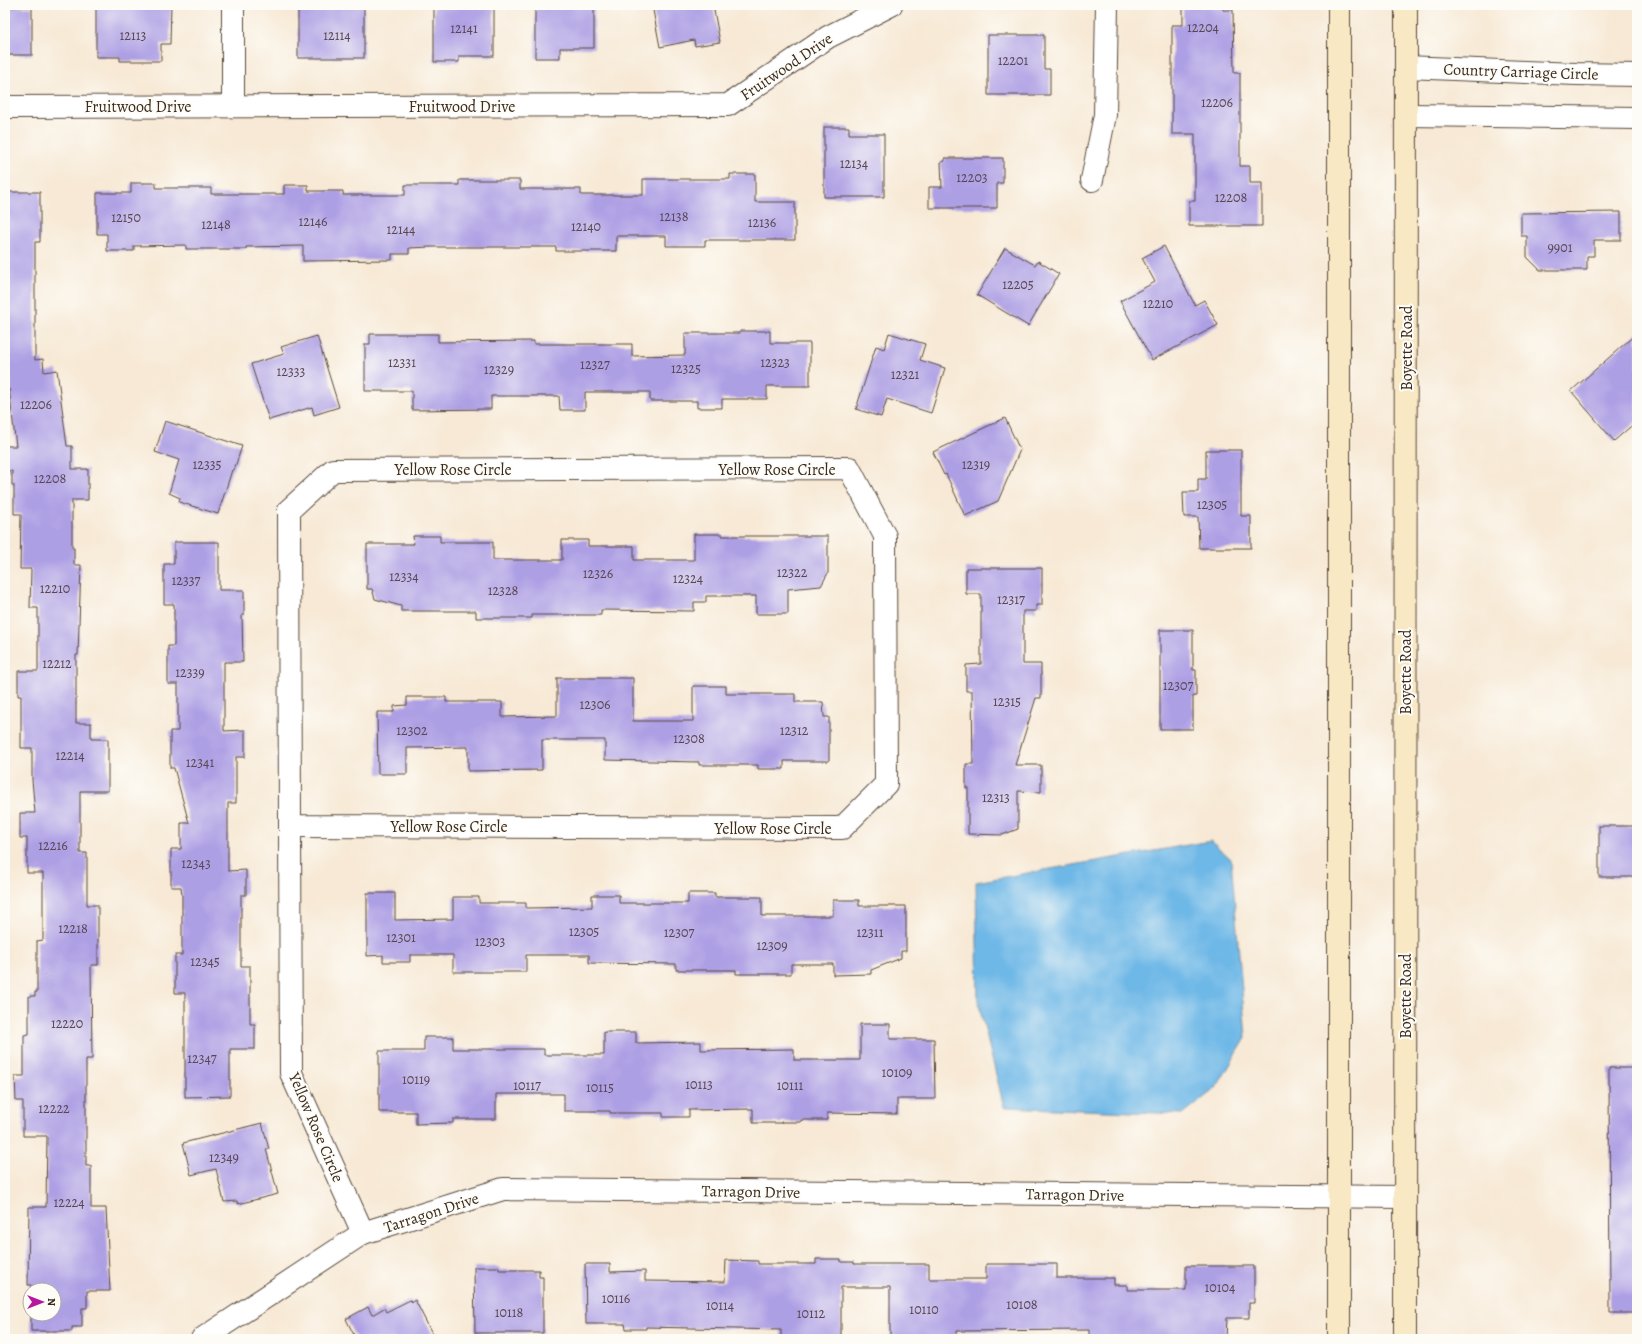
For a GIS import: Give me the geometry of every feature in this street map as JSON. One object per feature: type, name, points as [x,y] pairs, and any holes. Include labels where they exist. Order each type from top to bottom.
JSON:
[{"type":"main road","points":[[1339,5],[1339,1339]]},
{"type":"main road","name":"Boyette Road","points":[[1405,1339],[1406,5]]},
{"type":"street","points":[[233,5],[233,106]]},
{"type":"street","name":"Fruitwood Drive","points":[[5,107],[728,105],[828,37],[891,5]]},
{"type":"street","points":[[1092,180],[1105,115],[1107,5]]},
{"type":"street","name":"Country Carriage Circle","points":[[1406,67],[1637,75]]},
{"type":"street","points":[[1406,115],[1637,118]]},
{"type":"street","name":"Yellow Rose Circle","points":[[290,826],[842,828],[886,784],[885,536],[849,468],[333,470],[289,510],[290,826],[291,1073],[363,1233]]},
{"type":"street","name":"Tarragon Drive","points":[[202,1339],[363,1233],[503,1189],[1405,1197]]},
{"type":"water","points":[[1211,841],[1231,859],[1246,1038],[1216,1088],[1183,1114],[1004,1107],[978,1001],[976,882]]},
{"type":"building","points":[[96,5],[171,5],[170,44],[161,44],[161,61],[120,61],[120,57],[96,57]]},
{"type":"building","points":[[298,5],[364,5],[364,58],[298,58]]},
{"type":"building","points":[[434,5],[494,5],[494,56],[459,56],[459,62],[434,62]]},
{"type":"building","points":[[535,5],[575,5],[575,7],[594,7],[594,48],[560,48],[560,58],[535,58]]},
{"type":"building","points":[[652,5],[713,5],[720,42],[695,46],[694,40],[660,47]]},
{"type":"building","points":[[1183,5],[1223,5],[1223,10],[1233,10],[1234,73],[1240,73],[1240,166],[1250,166],[1250,183],[1262,183],[1262,226],[1189,226],[1189,201],[1195,201],[1195,134],[1172,134],[1172,25],[1183,25]]},
{"type":"building","points":[[5,7],[32,7],[32,55],[5,55]]},
{"type":"building","points":[[988,35],[1044,35],[1044,69],[1050,69],[1050,95],[988,95]]},
{"type":"building","points":[[824,127],[849,127],[849,134],[884,134],[884,197],[824,197]]},
{"type":"building","points":[[945,158],[1003,158],[1003,183],[997,183],[997,208],[929,208],[929,187],[942,187],[941,162],[945,161]]},
{"type":"building","points":[[730,174],[755,174],[755,202],[795,202],[795,240],[705,240],[705,246],[666,246],[666,236],[616,236],[616,251],[556,251],[556,247],[430,247],[409,248],[409,254],[392,254],[392,260],[303,261],[303,246],[246,247],[246,249],[186,249],[186,245],[134,246],[134,251],[107,251],[107,234],[97,234],[97,193],[131,193],[131,183],[156,183],[156,188],[211,188],[211,194],[284,194],[284,185],[308,185],[308,191],[343,191],[343,195],[405,195],[405,185],[459,185],[459,180],[520,180],[520,189],[581,189],[581,195],[643,195],[643,179],[730,179]]},
{"type":"building","points":[[5,192],[40,192],[40,242],[35,242],[35,360],[43,359],[44,372],[57,370],[67,446],[72,446],[72,469],[88,469],[88,500],[72,500],[72,548],[74,548],[74,565],[81,565],[78,655],[76,655],[76,723],[91,723],[91,739],[108,739],[108,791],[80,791],[80,853],[87,853],[87,905],[98,905],[98,965],[91,965],[92,1059],[86,1059],[86,1166],[91,1166],[91,1208],[106,1208],[110,1291],[87,1291],[87,1308],[82,1308],[82,1327],[72,1327],[72,1331],[31,1331],[31,1322],[62,1322],[62,1282],[28,1282],[29,1207],[46,1207],[47,1136],[23,1136],[23,1101],[16,1101],[15,1076],[24,1076],[24,1035],[29,1034],[29,996],[35,996],[35,992],[37,992],[37,941],[43,940],[43,873],[27,873],[27,838],[20,838],[20,813],[35,813],[32,780],[32,748],[21,748],[21,696],[18,696],[18,671],[38,671],[38,608],[30,608],[31,569],[20,569],[21,514],[14,514],[14,485],[12,485],[12,471],[5,471],[5,446],[16,446],[9,389],[5,389]]},
{"type":"building","points":[[1621,212],[1621,240],[1594,240],[1594,256],[1587,256],[1587,270],[1540,270],[1527,257],[1527,236],[1521,236],[1521,213]]},
{"type":"building","points":[[1164,246],[1195,305],[1204,300],[1218,325],[1152,360],[1120,301],[1155,282],[1142,258]]},
{"type":"building","points":[[1005,248],[1035,265],[1038,261],[1059,274],[1028,326],[977,295]]},
{"type":"building","points":[[740,331],[770,331],[770,343],[810,343],[810,386],[767,386],[767,399],[722,399],[722,408],[697,408],[697,401],[650,401],[650,392],[585,392],[585,410],[560,410],[559,396],[491,396],[491,409],[412,410],[412,391],[365,391],[365,344],[370,344],[370,334],[438,334],[438,342],[534,341],[534,344],[632,344],[632,356],[685,355],[685,333],[740,333]]},
{"type":"building","points":[[889,333],[925,344],[920,360],[945,368],[931,413],[887,399],[881,417],[856,409],[876,346],[884,349]]},
{"type":"building","points":[[1637,333],[1637,421],[1614,441],[1571,391]]},
{"type":"building","points":[[317,336],[339,407],[314,415],[312,407],[269,420],[251,364],[284,354],[281,347]]},
{"type":"building","points":[[1005,418],[1020,450],[998,501],[965,516],[946,474],[944,475],[933,452]]},
{"type":"building","points":[[165,421],[242,446],[234,470],[232,470],[218,514],[179,502],[180,498],[169,493],[179,460],[155,452]]},
{"type":"building","points":[[1206,450],[1241,450],[1241,516],[1251,516],[1251,548],[1199,548],[1198,517],[1184,517],[1183,492],[1198,492],[1198,479],[1206,479]]},
{"type":"building","points":[[694,534],[722,534],[722,536],[828,536],[828,573],[821,586],[788,589],[788,614],[756,614],[756,596],[706,596],[706,602],[694,602],[694,611],[601,610],[601,615],[532,615],[532,618],[476,618],[476,611],[401,611],[401,606],[375,599],[372,589],[367,589],[367,544],[414,544],[413,536],[440,536],[440,542],[493,542],[493,560],[562,560],[562,540],[588,540],[588,546],[634,546],[634,560],[694,560]]},
{"type":"building","points":[[174,542],[219,542],[219,590],[244,590],[244,615],[242,615],[243,662],[224,662],[224,731],[245,730],[245,757],[236,757],[236,803],[228,803],[228,871],[246,870],[246,895],[241,895],[241,966],[250,966],[250,1024],[255,1024],[255,1049],[230,1049],[230,1096],[185,1097],[185,993],[175,993],[175,955],[182,955],[182,896],[181,887],[171,887],[171,849],[181,849],[181,823],[189,823],[174,768],[170,768],[170,731],[178,731],[178,684],[168,684],[168,646],[174,646],[174,604],[164,604],[164,564],[174,564]]},
{"type":"building","points":[[966,568],[1042,568],[1042,605],[1036,605],[1036,611],[1023,611],[1023,664],[1041,664],[1041,698],[1036,698],[1015,765],[1041,765],[1041,792],[1018,791],[1018,829],[1002,835],[968,834],[968,788],[966,788],[966,764],[973,764],[972,691],[966,691],[966,665],[981,664],[981,594],[966,594]]},
{"type":"building","points":[[1160,630],[1193,630],[1193,670],[1196,670],[1196,696],[1193,696],[1193,729],[1160,729]]},
{"type":"building","points":[[557,678],[633,678],[633,721],[693,721],[693,686],[726,686],[726,694],[795,694],[795,702],[823,702],[824,717],[829,717],[829,761],[784,761],[784,769],[758,769],[758,765],[699,765],[699,762],[605,760],[605,740],[542,740],[542,770],[468,771],[468,747],[407,748],[407,774],[378,774],[377,712],[394,712],[394,706],[407,705],[407,697],[446,697],[446,702],[502,702],[502,717],[557,716]]},
{"type":"building","points":[[1599,826],[1637,826],[1637,877],[1599,877]]},
{"type":"building","points":[[367,893],[395,893],[395,920],[453,919],[453,897],[479,897],[479,903],[526,903],[526,908],[592,907],[592,895],[619,895],[619,903],[688,903],[688,893],[715,893],[715,897],[762,897],[762,916],[833,916],[833,900],[859,900],[859,906],[906,906],[906,951],[901,951],[901,958],[871,970],[871,974],[833,975],[833,964],[791,964],[791,974],[736,974],[736,970],[676,970],[676,964],[589,963],[589,955],[526,955],[526,972],[453,972],[453,955],[410,955],[410,962],[383,962],[383,955],[367,956]]},
{"type":"building","points":[[860,1024],[890,1024],[890,1039],[934,1039],[935,1099],[897,1099],[897,1114],[827,1113],[827,1120],[801,1120],[801,1122],[781,1123],[753,1123],[753,1109],[689,1110],[689,1117],[663,1117],[663,1113],[564,1111],[564,1094],[496,1094],[496,1119],[453,1119],[453,1123],[416,1124],[416,1112],[379,1112],[379,1051],[424,1051],[424,1037],[453,1037],[453,1049],[544,1049],[544,1055],[604,1055],[604,1032],[636,1032],[636,1043],[701,1042],[701,1050],[794,1049],[794,1060],[860,1060]]},
{"type":"building","points":[[1609,1068],[1637,1068],[1637,1313],[1610,1313]]},
{"type":"building","points":[[262,1123],[269,1149],[266,1149],[278,1194],[238,1204],[237,1201],[224,1202],[216,1169],[191,1175],[183,1143]]},
{"type":"building","points":[[816,1259],[841,1259],[841,1262],[854,1262],[854,1264],[929,1264],[929,1279],[986,1279],[986,1264],[1057,1264],[1057,1278],[1114,1278],[1114,1285],[1127,1285],[1127,1290],[1186,1290],[1186,1266],[1254,1266],[1254,1303],[1249,1303],[1249,1318],[1227,1318],[1226,1339],[1089,1339],[1089,1330],[957,1331],[957,1339],[890,1339],[890,1287],[841,1287],[841,1339],[781,1339],[781,1330],[646,1327],[646,1329],[626,1329],[625,1324],[586,1324],[585,1264],[610,1264],[610,1272],[645,1271],[645,1281],[725,1282],[726,1260],[758,1261],[758,1264],[816,1264]]},
{"type":"building","points":[[474,1267],[499,1267],[499,1270],[539,1270],[539,1277],[543,1277],[543,1333],[475,1333]]},
{"type":"building","points":[[410,1300],[412,1302],[415,1300],[435,1339],[356,1339],[346,1319],[368,1307],[372,1315],[384,1308],[386,1312]]}]
